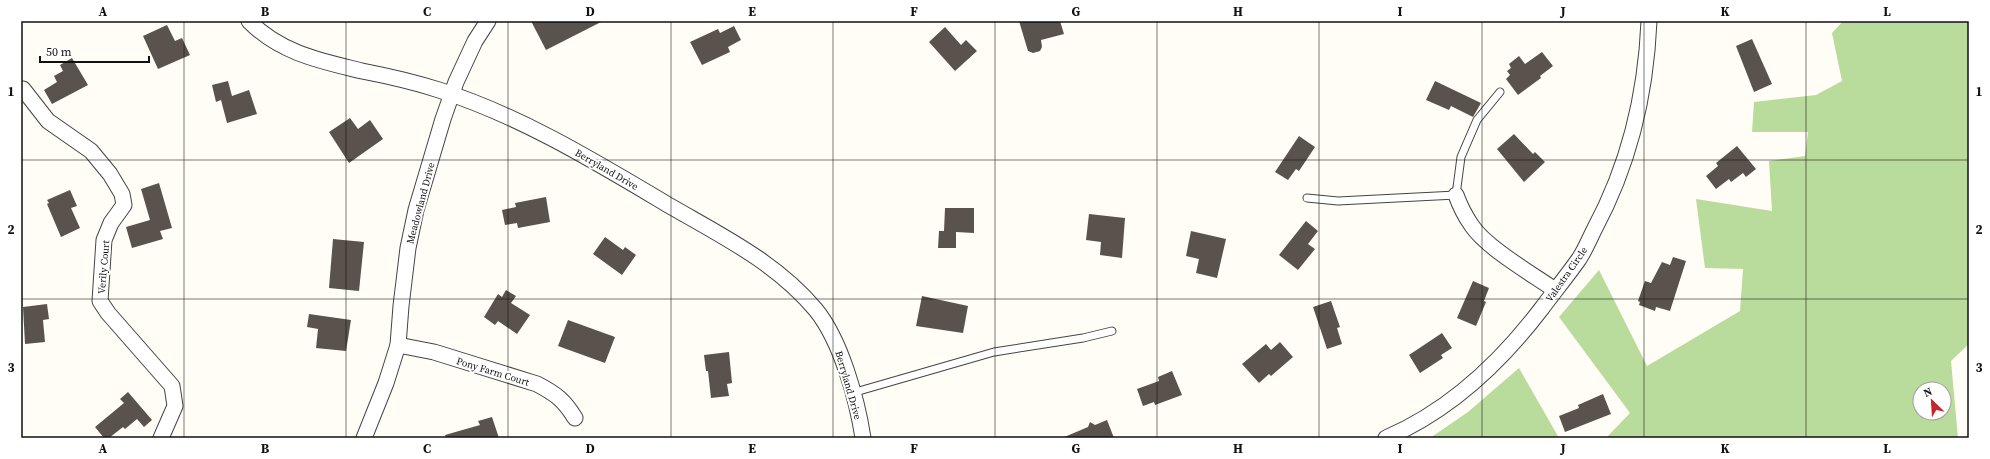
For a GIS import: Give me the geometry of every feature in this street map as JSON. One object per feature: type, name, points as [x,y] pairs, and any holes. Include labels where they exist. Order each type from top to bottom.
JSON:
[{"type":"street","name":"Berryland Drive","points":[[250,21],[270,38],[290,50],[312,59],[398,79],[452,95],[535,130],[581,154],[758,258],[779,273],[798,290],[824,321],[842,357],[863,438]]},
{"type":"street","name":"Meadowland Drive","points":[[364,438],[386,383],[398,345],[408,248],[416,210],[452,95],[475,42],[488,21]]},
{"type":"street","name":"Valestra Circle","points":[[1386,438],[1430,414],[1467,388],[1492,366],[1522,334],[1579,258],[1605,210],[1621,171],[1634,132],[1643,92],[1648,51],[1649,21]]},
{"type":"street","name":"Verily Court","points":[[23,89],[48,121],[91,151],[110,174],[122,194],[124,205],[111,223],[104,240],[100,301],[108,313],[172,386],[175,406],[161,438]]},
{"type":"street","points":[[1456,195],[1462,210],[1472,227],[1485,240],[1555,290]]},
{"type":"street","name":"Pony Farm Court","points":[[398,345],[434,352],[537,384],[552,392],[566,403],[575,418]]},
{"type":"lane","points":[[1306,198],[1338,201],[1456,195],[1461,157],[1477,120],[1500,92]]},
{"type":"lane","points":[[852,393],[994,352],[1083,338],[1112,331]]},
{"type":"green space","points":[[1843,21],[1969,21],[1969,344],[1951,361],[1958,438],[1606,438],[1630,413],[1559,317],[1599,270],[1647,366],[1740,311],[1743,269],[1705,268],[1696,199],[1772,211],[1769,161],[1805,156],[1808,132],[1752,132],[1754,102],[1816,95],[1842,81],[1832,33]]},
{"type":"green space","points":[[1519,368],[1559,438],[1430,438],[1468,412]]},
{"type":"building","points":[[531,21],[603,21],[546,50]]},
{"type":"building","points":[[1019,21],[1060,21],[1064,34],[1041,40],[1042,47],[1040,51],[1033,53],[1028,51]]},
{"type":"building","points":[[167,25],[175,41],[182,38],[190,55],[158,69],[143,36]]},
{"type":"building","points":[[734,26],[741,40],[728,47],[730,52],[702,65],[690,42],[718,29],[720,33]]},
{"type":"building","points":[[945,27],[961,45],[966,40],[977,51],[955,71],[929,42]]},
{"type":"building","points":[[1752,39],[1772,84],[1754,92],[1736,46]]},
{"type":"building","points":[[1542,52],[1553,66],[1540,76],[1541,78],[1518,95],[1506,79],[1510,75],[1507,71],[1511,68],[1509,64],[1519,56],[1525,64]]},
{"type":"building","points":[[72,58],[88,85],[52,104],[44,90],[57,82],[54,76],[63,71],[60,65]]},
{"type":"building","points":[[228,81],[232,96],[249,90],[257,114],[227,123],[221,100],[216,102],[212,85]]},
{"type":"building","points":[[1435,81],[1481,103],[1473,117],[1451,106],[1449,110],[1426,100]]},
{"type":"building","points":[[350,118],[358,129],[370,120],[383,139],[349,163],[329,132]]},
{"type":"building","points":[[1514,134],[1533,154],[1535,152],[1545,162],[1524,182],[1497,149]]},
{"type":"building","points":[[1299,136],[1315,147],[1299,171],[1296,169],[1288,180],[1275,172]]},
{"type":"building","points":[[1737,146],[1756,169],[1746,177],[1743,173],[1731,182],[1729,179],[1716,189],[1706,176],[1718,166],[1716,163]]},
{"type":"building","points":[[159,183],[172,228],[160,231],[163,239],[132,248],[126,227],[150,220],[141,189]]},
{"type":"building","points":[[70,190],[77,206],[71,208],[80,228],[61,237],[47,204],[49,203],[47,200]]},
{"type":"building","points":[[546,197],[550,222],[518,228],[517,223],[505,225],[502,210],[516,207],[515,203]]},
{"type":"building","points":[[945,208],[974,208],[974,233],[956,232],[956,248],[938,248],[939,231],[944,231]]},
{"type":"building","points":[[1089,214],[1125,218],[1122,258],[1100,255],[1101,242],[1086,240]]},
{"type":"building","points":[[1306,221],[1318,231],[1308,244],[1315,249],[1298,270],[1279,255]]},
{"type":"building","points":[[1191,231],[1226,239],[1217,278],[1196,273],[1199,259],[1186,256]]},
{"type":"building","points":[[605,237],[623,250],[625,247],[636,255],[622,275],[593,254]]},
{"type":"building","points":[[333,239],[364,242],[359,291],[329,288]]},
{"type":"building","points":[[1673,257],[1686,261],[1670,311],[1656,307],[1655,311],[1639,305],[1640,302],[1638,301],[1645,281],[1651,283],[1662,262],[1670,265]]},
{"type":"building","points":[[1473,281],[1489,288],[1484,301],[1486,302],[1476,326],[1457,318]]},
{"type":"building","points":[[506,290],[516,296],[511,303],[530,315],[517,334],[498,321],[495,325],[484,317],[498,294],[502,297]]},
{"type":"building","points":[[922,296],[968,306],[963,333],[916,326]]},
{"type":"building","points":[[1331,301],[1340,327],[1337,328],[1342,344],[1327,349],[1313,307]]},
{"type":"building","points":[[47,304],[49,319],[43,320],[45,342],[25,344],[23,307]]},
{"type":"building","points":[[309,314],[351,320],[346,351],[316,348],[318,329],[307,327]]},
{"type":"building","points":[[568,320],[615,337],[605,363],[558,346]]},
{"type":"building","points":[[1442,333],[1452,348],[1441,355],[1443,358],[1420,373],[1409,355]]},
{"type":"building","points":[[1280,342],[1293,357],[1271,376],[1269,374],[1259,383],[1242,364],[1266,344],[1271,350]]},
{"type":"building","points":[[729,352],[732,383],[727,384],[729,396],[711,398],[708,371],[706,371],[704,355]]},
{"type":"building","points":[[1172,371],[1182,395],[1155,405],[1154,402],[1143,406],[1137,389],[1159,381],[1158,377]]},
{"type":"building","points":[[128,392],[152,420],[144,427],[137,419],[125,429],[123,427],[109,438],[104,438],[95,427],[124,403],[120,399]]},
{"type":"building","points":[[1603,394],[1611,414],[1565,432],[1559,416],[1579,408],[1578,405]]},
{"type":"building","points":[[492,417],[499,438],[446,438],[445,435],[480,425],[478,421]]},
{"type":"building","points":[[1107,420],[1114,438],[1062,438],[1088,427],[1090,422],[1095,425]]}]
